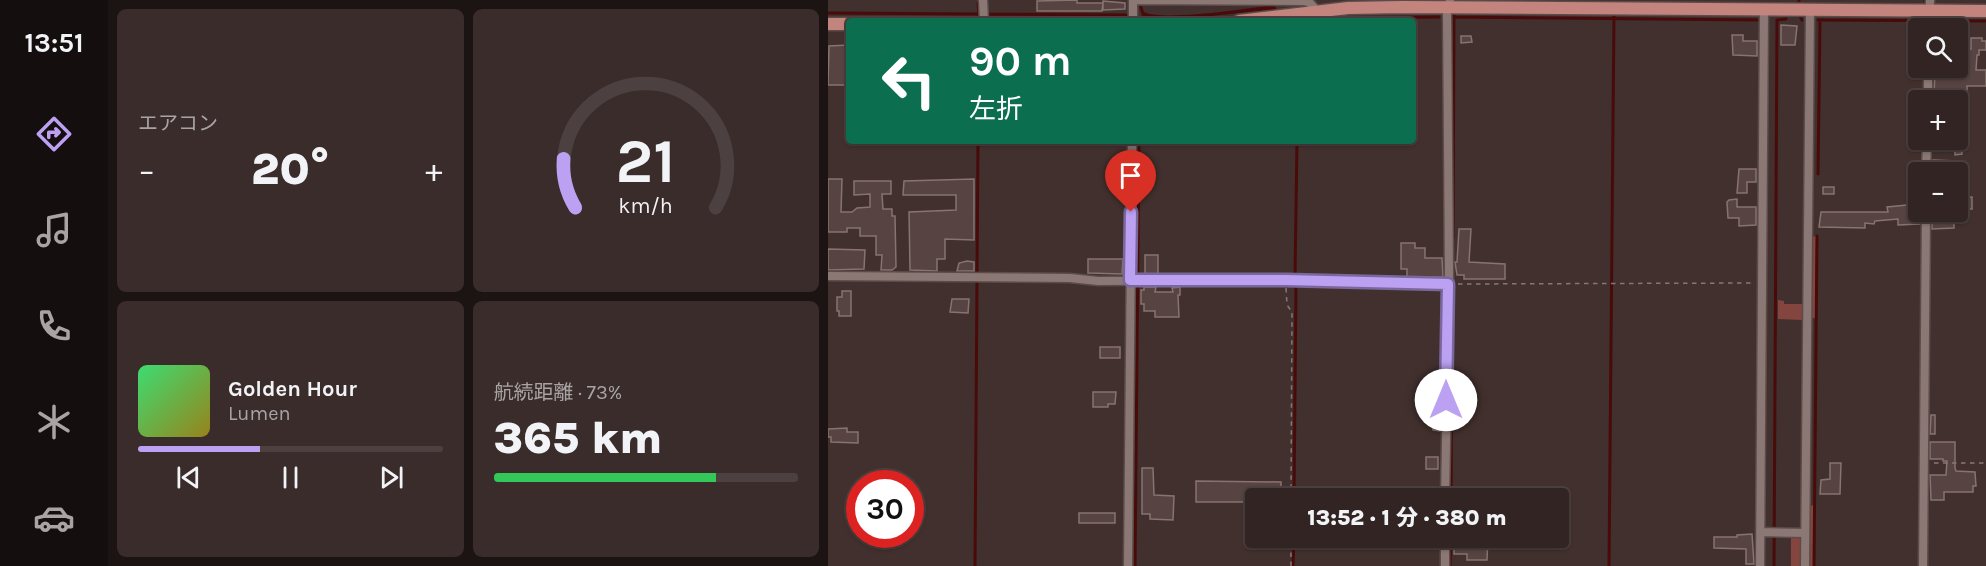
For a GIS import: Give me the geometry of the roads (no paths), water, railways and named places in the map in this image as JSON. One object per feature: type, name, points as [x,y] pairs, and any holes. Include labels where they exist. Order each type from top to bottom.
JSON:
[{"type":"main road","points":[[1262,18],[1317,11],[1449,3],[1810,10],[1929,16],[1986,11]]},
{"type":"main road","points":[[828,24],[846,24]]},
{"type":"street","points":[[984,0],[984,16]]},
{"type":"street","points":[[1132,18],[1133,0],[1305,2],[1310,3],[1317,11]]},
{"type":"street","points":[[1445,488],[1451,284],[1449,3]]},
{"type":"street","points":[[1760,566],[1764,10]]},
{"type":"street","points":[[1804,566],[1810,10]]},
{"type":"street","points":[[1128,566],[1135,280],[1132,144]]},
{"type":"street","points":[[1923,566],[1926,222]]},
{"type":"street","points":[[828,276],[1070,278],[1098,281],[1286,280],[1451,284]]},
{"type":"street","points":[[1761,532],[1805,533]]},
{"type":"street","points":[[1445,548],[1445,566]]},
{"type":"waterway","points":[[978,3],[979,16]]},
{"type":"waterway","points":[[828,13],[1126,15]]},
{"type":"waterway","points":[[1609,566],[1614,13]]},
{"type":"waterway","points":[[1453,238],[1454,14]]},
{"type":"waterway","points":[[1800,16],[1802,20]]},
{"type":"waterway","points":[[1347,18],[1439,17]]},
{"type":"waterway","points":[[1453,17],[1760,20]]},
{"type":"waterway","points":[[1774,566],[1777,20],[1786,19]]},
{"type":"waterway","points":[[1818,20],[1986,21]]},
{"type":"waterway","points":[[1818,174],[1820,20]]},
{"type":"waterway","points":[[977,274],[978,144]]},
{"type":"waterway","points":[[1135,566],[1139,144]]},
{"type":"waterway","points":[[1295,277],[1297,144]]},
{"type":"waterway","points":[[1814,566],[1817,236]]},
{"type":"waterway","points":[[975,566],[977,280]]},
{"type":"waterway","points":[[1294,488],[1296,284]]},
{"type":"waterway","points":[[1451,488],[1452,320]]},
{"type":"waterway","points":[[1293,566],[1294,548]]},
{"type":"waterway","points":[[1450,566],[1451,548]]}]
